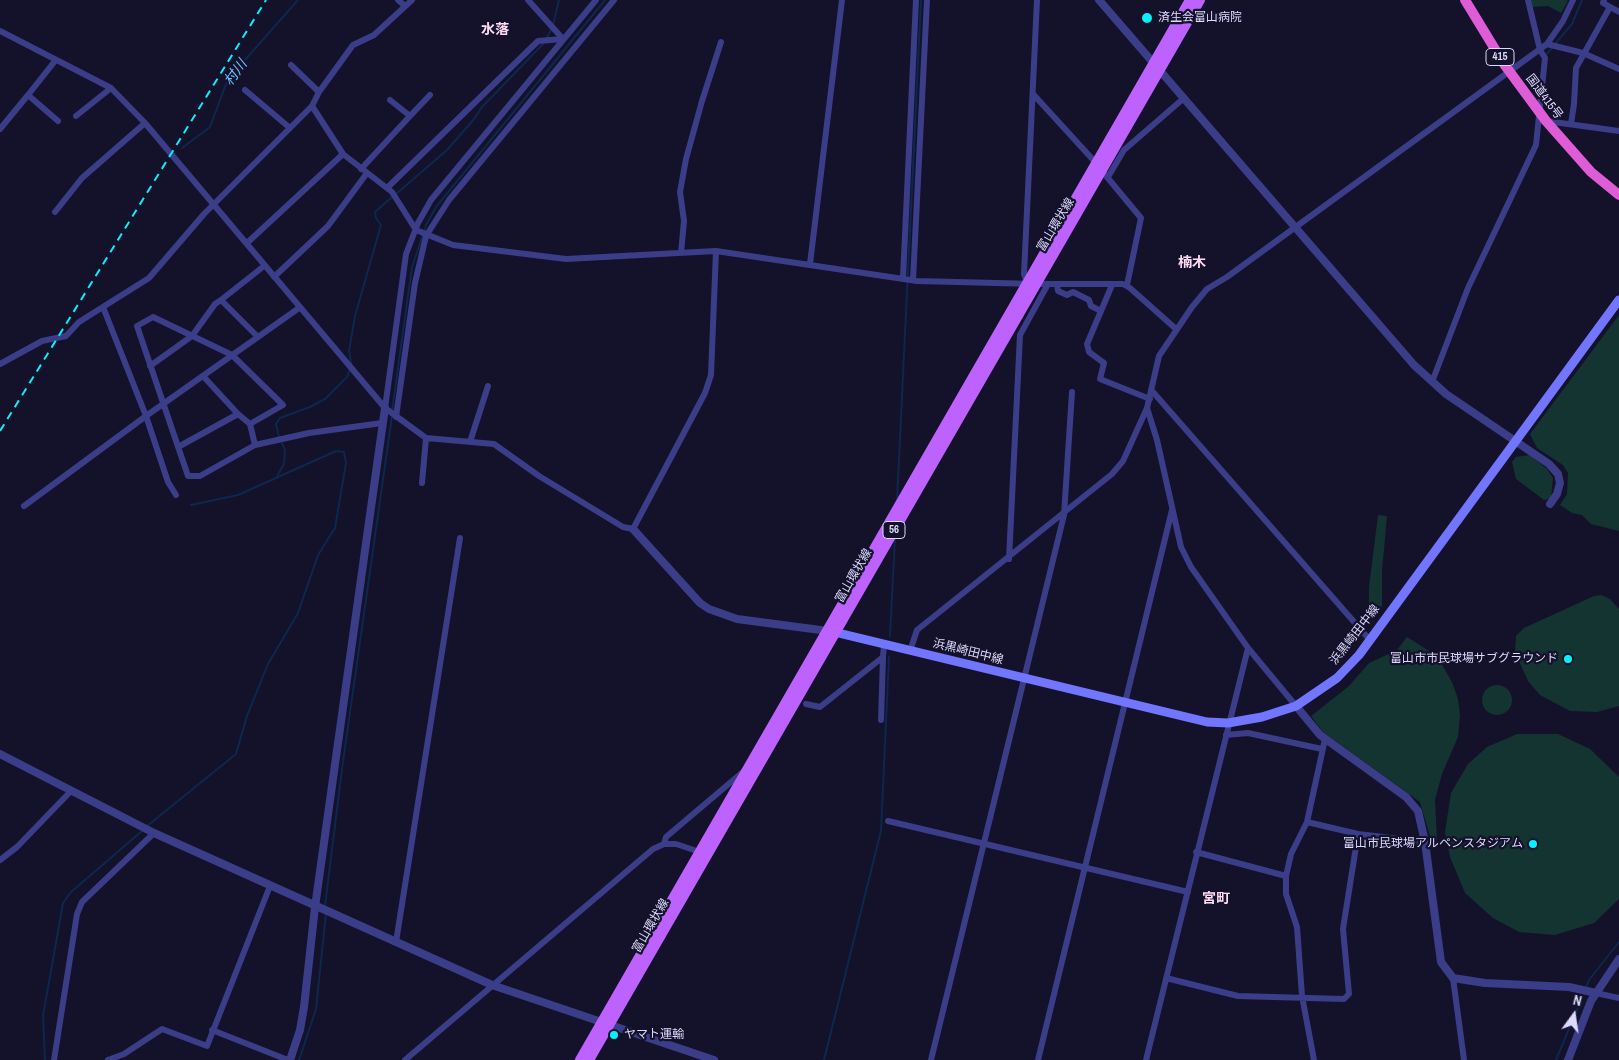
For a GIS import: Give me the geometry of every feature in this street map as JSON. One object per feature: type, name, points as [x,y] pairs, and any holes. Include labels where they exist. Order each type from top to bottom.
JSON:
[{"type":"highway","name":"国道415号","points":[[1465,0],[1510,72],[1546,121],[1591,172],[1619,195]]},
{"type":"main road","name":"富山環状線","points":[[580,1060],[604,1024],[1032,284],[1102,171],[1190,0]]},
{"type":"main road","name":"富山環状線","points":[[1157,66],[1200,0]]},
{"type":"main road","name":"浜黒崎田中線","points":[[832,631],[1207,722],[1228,724],[1262,717],[1296,706],[1336,678],[1359,654],[1619,300]]},
{"type":"main road","name":"富山環状線","points":[[589,1060],[604,1024],[748,767],[832,631]]},
{"type":"street","points":[[398,0],[405,6]]},
{"type":"street","points":[[0,364],[42,341],[66,336],[79,322],[149,278],[214,204],[312,106],[319,92],[353,45],[374,35],[412,0]]},
{"type":"street","points":[[528,0],[563,39]]},
{"type":"street","points":[[212,1030],[288,1060],[300,1030],[315,907],[406,254],[431,200],[596,0]]},
{"type":"street","points":[[396,417],[415,283],[426,236],[449,200],[614,0]]},
{"type":"street","points":[[810,264],[842,0]]},
{"type":"street","points":[[903,278],[916,0]]},
{"type":"street","points":[[913,280],[927,0]]},
{"type":"street","points":[[1032,284],[1024,274],[1037,0]]},
{"type":"street","points":[[1099,0],[1294,227],[1432,382],[1550,464],[1558,474],[1560,483],[1557,494],[1550,504]]},
{"type":"street","points":[[1432,382],[1468,288],[1533,156],[1536,145],[1545,58],[1540,50],[1528,0]]},
{"type":"street","points":[[910,651],[917,630],[1102,484],[1123,461],[1153,392],[1159,356],[1176,329],[1207,289],[1227,277],[1540,50],[1547,44],[1563,21],[1573,0]]},
{"type":"street","points":[[1604,0],[1603,3],[1619,12]]},
{"type":"street","points":[[1570,124],[1574,104],[1574,76],[1583,53],[1610,7]]},
{"type":"street","points":[[915,9],[927,10]]},
{"type":"street","points":[[0,31],[111,88],[145,123],[247,243],[299,308],[385,408],[396,417],[426,438],[494,444],[539,476],[624,527],[633,529],[700,603],[709,609],[737,619],[832,631]]},
{"type":"street","points":[[387,188],[538,41],[563,39]]},
{"type":"street","points":[[681,252],[684,221],[680,192],[686,159],[702,101],[722,42]]},
{"type":"street","points":[[1547,44],[1583,53],[1619,69]]},
{"type":"street","points":[[0,130],[55,60]]},
{"type":"street","points":[[291,64],[319,92]]},
{"type":"street","points":[[76,116],[111,88]]},
{"type":"street","points":[[245,90],[290,128]]},
{"type":"street","points":[[1033,94],[1141,218],[1127,285]]},
{"type":"street","points":[[28,95],[58,121]]},
{"type":"street","points":[[361,169],[430,95]]},
{"type":"street","points":[[1102,171],[1184,98]]},
{"type":"street","points":[[390,100],[410,116]]},
{"type":"street","points":[[312,106],[343,154],[392,192],[416,230],[426,236],[453,245],[566,259],[716,251],[913,280],[1057,285],[1127,285],[1176,329]]},
{"type":"street","points":[[1546,121],[1619,131]]},
{"type":"street","points":[[55,212],[82,178],[145,123]]},
{"type":"street","points":[[247,243],[343,154]]},
{"type":"street","points":[[274,277],[328,226],[367,173]]},
{"type":"street","points":[[633,529],[705,393],[711,375],[716,251]]},
{"type":"street","points":[[150,366],[192,336],[215,304],[264,266]]},
{"type":"street","points":[[1009,559],[1020,335],[1048,284]]},
{"type":"street","points":[[1112,284],[1087,344],[1090,352],[1104,363],[1100,379],[1150,399]]},
{"type":"street","points":[[1057,285],[1058,291],[1066,295],[1073,292],[1090,300],[1091,306],[1101,311]]},
{"type":"street","points":[[221,300],[258,337]]},
{"type":"street","points":[[104,307],[146,416],[168,482],[176,495]]},
{"type":"street","points":[[24,506],[146,416],[299,308]]},
{"type":"street","points":[[250,424],[283,405],[232,355],[153,317],[137,326],[188,476],[200,476],[254,445],[309,433],[382,423]]},
{"type":"street","points":[[202,376],[250,424],[254,445]]},
{"type":"street","points":[[470,442],[488,386]]},
{"type":"street","points":[[931,1060],[1064,515],[1072,392]]},
{"type":"street","points":[[1153,392],[1369,639]]},
{"type":"street","points":[[1147,408],[1181,547],[1191,567],[1248,648],[1325,739],[1414,805],[1418,811],[1425,842],[1441,962],[1453,978],[1464,1060]]},
{"type":"street","points":[[178,447],[238,414]]},
{"type":"street","points":[[422,483],[426,438]]},
{"type":"street","points":[[1038,1060],[1172,510]]},
{"type":"street","points":[[396,942],[460,538]]},
{"type":"street","points":[[881,720],[884,645]]},
{"type":"street","points":[[1146,1060],[1248,648]]},
{"type":"street","points":[[806,704],[820,706],[883,657]]},
{"type":"street","points":[[1226,734],[1248,733],[1322,749]]},
{"type":"street","points":[[1314,1060],[1302,996],[1297,927],[1286,894],[1286,876],[1291,854],[1308,822],[1325,739]]},
{"type":"street","points":[[0,754],[70,792],[154,833],[492,985],[714,1060]]},
{"type":"street","points":[[664,844],[666,837],[748,767]]},
{"type":"street","points":[[0,860],[17,847],[70,792]]},
{"type":"street","points":[[888,821],[1188,892]]},
{"type":"street","points":[[1308,822],[1358,834],[1425,842]]},
{"type":"street","points":[[54,1060],[77,914],[82,902],[154,833]]},
{"type":"street","points":[[1166,978],[1238,996],[1302,996],[1344,999],[1349,994],[1343,929],[1358,834]]},
{"type":"street","points":[[405,1060],[653,850],[664,844],[676,844],[700,852]]},
{"type":"street","points":[[1196,852],[1286,876]]},
{"type":"street","points":[[108,1060],[124,1054],[162,1029],[207,1046],[270,886]]},
{"type":"street","points":[[1568,1060],[1571,1047],[1596,993],[1619,960]]},
{"type":"street","points":[[1453,978],[1484,983],[1575,987],[1619,998]]},
{"type":"green space","points":[[1530,0],[1568,1],[1561,13],[1548,6],[1532,7]]},
{"type":"green space","points":[[1619,315],[1619,531],[1591,524],[1582,515],[1572,513],[1560,505],[1567,494],[1568,473],[1563,465],[1537,448],[1530,434]]},
{"type":"green space","points":[[1530,455],[1547,469],[1553,478],[1551,498],[1544,500],[1516,479],[1512,462],[1516,457]]},
{"type":"green space","points":[[1378,515],[1387,516],[1382,571],[1382,606],[1369,621],[1369,587]]},
{"type":"green space","name":"富山市市民球場サブグラウンド","points":[[1601,595],[1610,599],[1619,609],[1619,706],[1597,712],[1570,711],[1540,695],[1528,681],[1515,652],[1516,636],[1524,628],[1594,596]]},
{"type":"green space","points":[[1407,637],[1429,651],[1441,663],[1452,682],[1458,699],[1460,715],[1458,737],[1442,774],[1435,800],[1437,840],[1431,840],[1420,802],[1323,732],[1311,716],[1349,686],[1369,663],[1397,650]]},
{"type":"green space","points":[[1497,685],[1508,689],[1512,700],[1508,711],[1497,715],[1486,711],[1482,700],[1486,689]]},
{"type":"green space","name":"富山市民球場アルペンスタジアム","points":[[1517,734],[1558,734],[1590,749],[1619,777],[1619,899],[1594,923],[1555,935],[1519,932],[1493,918],[1465,893],[1450,857],[1445,832],[1451,793],[1468,764],[1487,747]]},
{"type":"waterway","name":"村川","points":[[182,148],[210,127],[228,79],[298,0]]},
{"type":"waterway","points":[[553,25],[559,0]]},
{"type":"waterway","points":[[392,411],[412,267],[426,225],[436,207],[605,0]]},
{"type":"waterway","points":[[897,501],[921,0]]},
{"type":"waterway","points":[[1555,44],[1572,24],[1582,0]]},
{"type":"waterway","points":[[546,39],[551,30]]},
{"type":"waterway","points":[[396,194],[447,150],[482,107],[544,43]]},
{"type":"waterway","points":[[1545,56],[1552,48]]},
{"type":"waterway","points":[[351,363],[349,351],[355,316],[381,225],[376,218],[375,212],[392,197]]},
{"type":"waterway","points":[[279,437],[276,424],[280,418],[310,407],[325,399],[347,377],[350,368]]},
{"type":"waterway","points":[[325,906],[342,769],[392,416]]},
{"type":"waterway","points":[[277,476],[284,464],[285,450],[281,441]]},
{"type":"waterway","points":[[147,826],[236,754],[247,716],[268,664],[298,613],[318,555],[335,528],[346,463],[344,452],[336,451],[238,495],[191,505]]},
{"type":"waterway","points":[[890,636],[895,538]]},
{"type":"waterway","points":[[824,1060],[881,831],[889,657]]},
{"type":"waterway","points":[[45,1060],[43,1016],[63,903],[71,892],[142,831]]},
{"type":"waterway","points":[[299,1060],[316,1009],[326,913]]},
{"type":"waterway","points":[[1586,988],[1589,980],[1619,942]]},
{"type":"waterway","points":[[1556,1060],[1584,993]]},
{"type":"railway","points":[[0,431],[266,0]]},
{"type":"place","name":"済生会富山病院","points":[[1147,18]]},
{"type":"place","name":"富山市市民球場サブグラウンド","points":[[1568,659]]},
{"type":"place","name":"富山市民球場アルペンスタジアム","points":[[1533,844]]},
{"type":"place","name":"ヤマト運輸","points":[[614,1035]]},
{"type":"district","name":"水落","points":[[495,30]]},
{"type":"district","name":"楠木","points":[[1192,263]]},
{"type":"district","name":"宮町","points":[[1216,899]]}]
